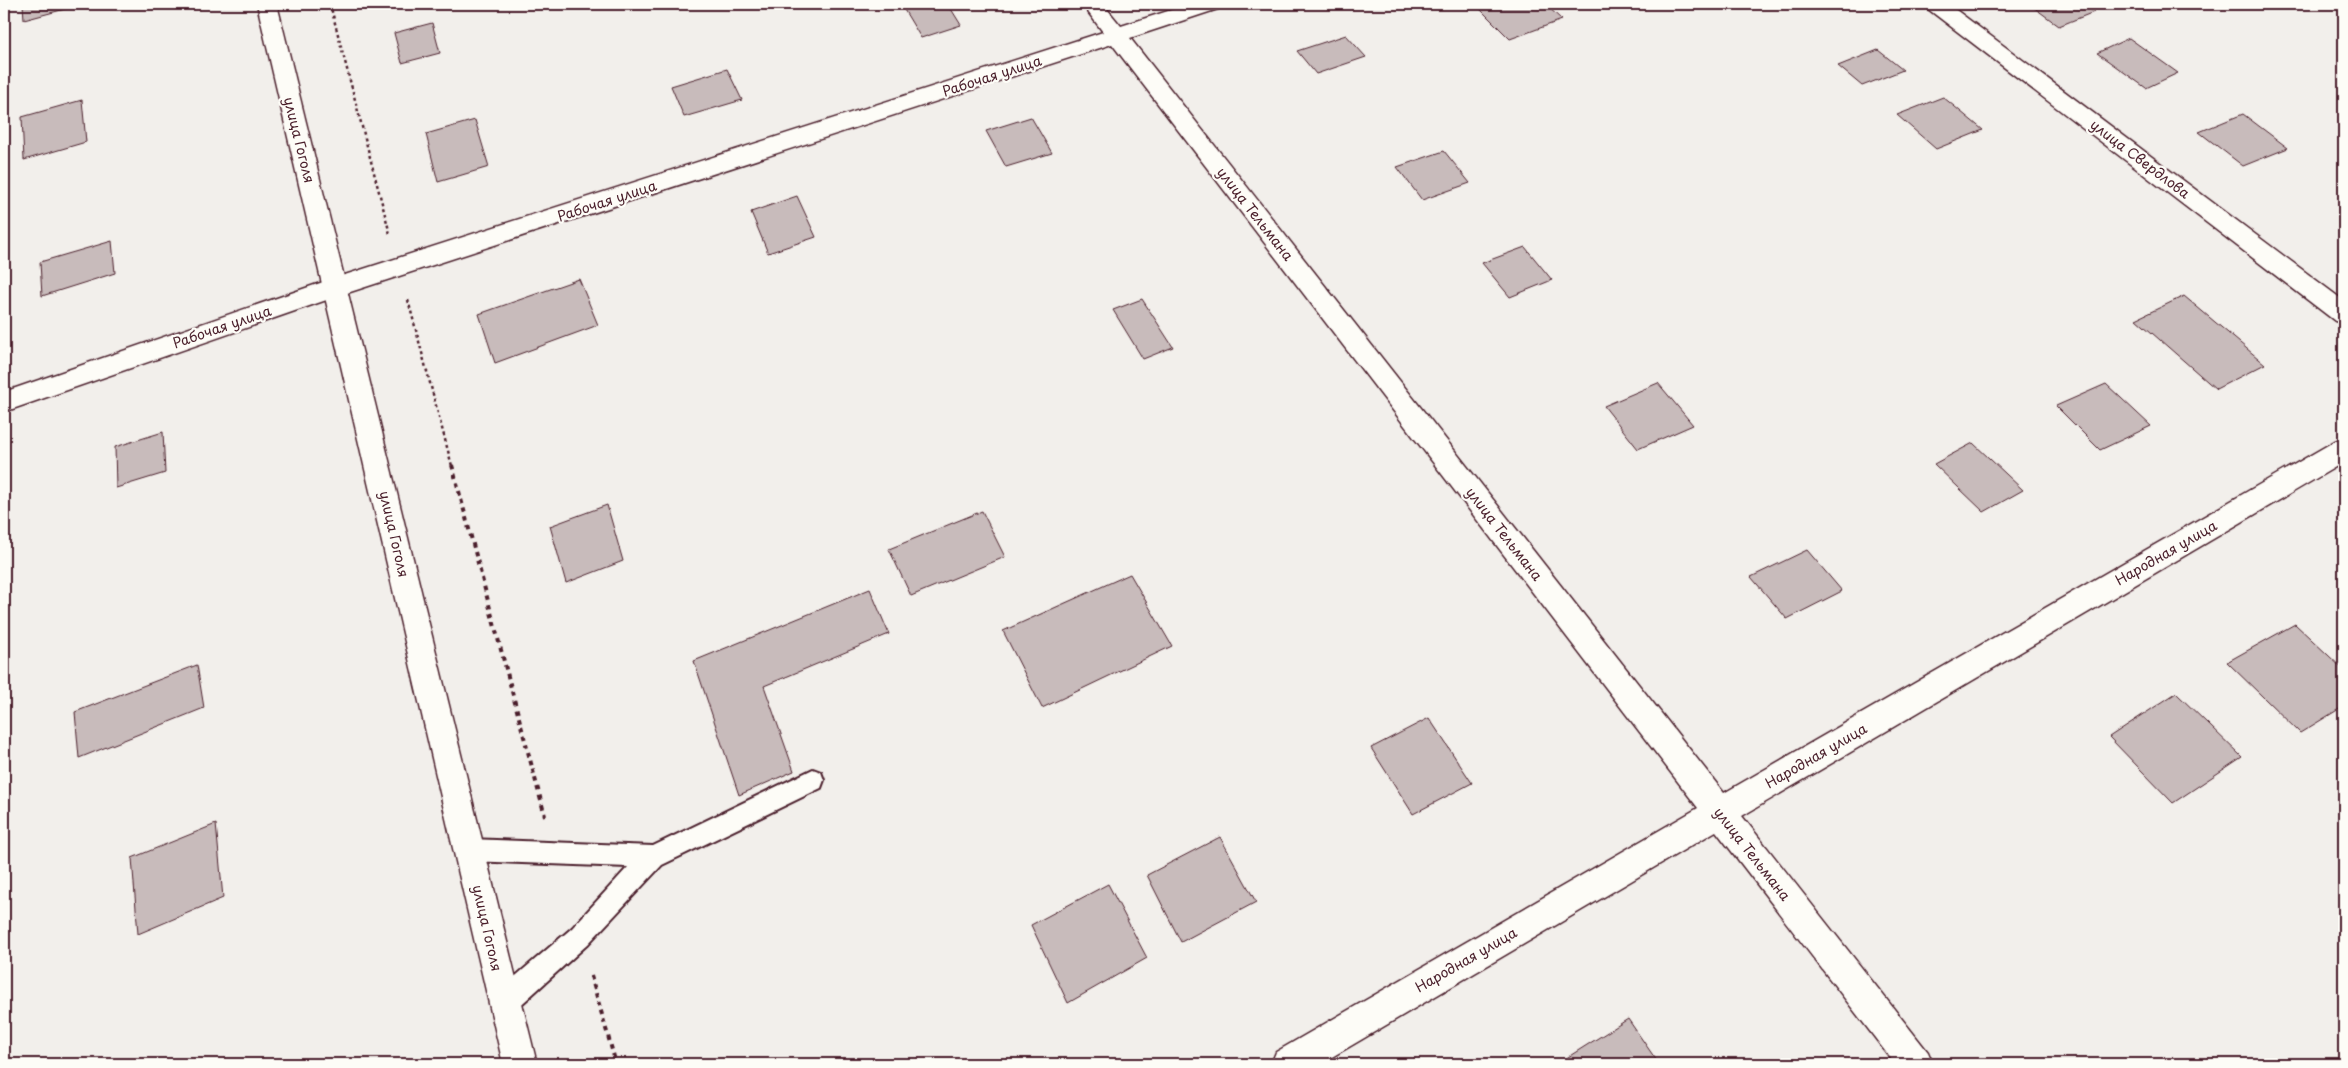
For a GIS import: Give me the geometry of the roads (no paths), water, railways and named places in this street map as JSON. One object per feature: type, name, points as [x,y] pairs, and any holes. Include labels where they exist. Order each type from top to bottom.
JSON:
[{"type":"street","name":"улица Гоголя","points":[[266,4],[520,1064]]},
{"type":"street","name":"улица Тельмана","points":[[1092,4],[1916,1064]]},
{"type":"street","name":"Рабочая улица","points":[[4,402],[335,288],[399,269],[1211,4]]},
{"type":"street","name":"улица Свердлова","points":[[1935,4],[2344,314]]},
{"type":"street","name":"Народная улица","points":[[1288,1064],[2344,449]]},
{"type":"lane","points":[[504,1002],[580,936],[654,857],[813,780]]},
{"type":"lane","points":[[469,850],[654,857]]}]
